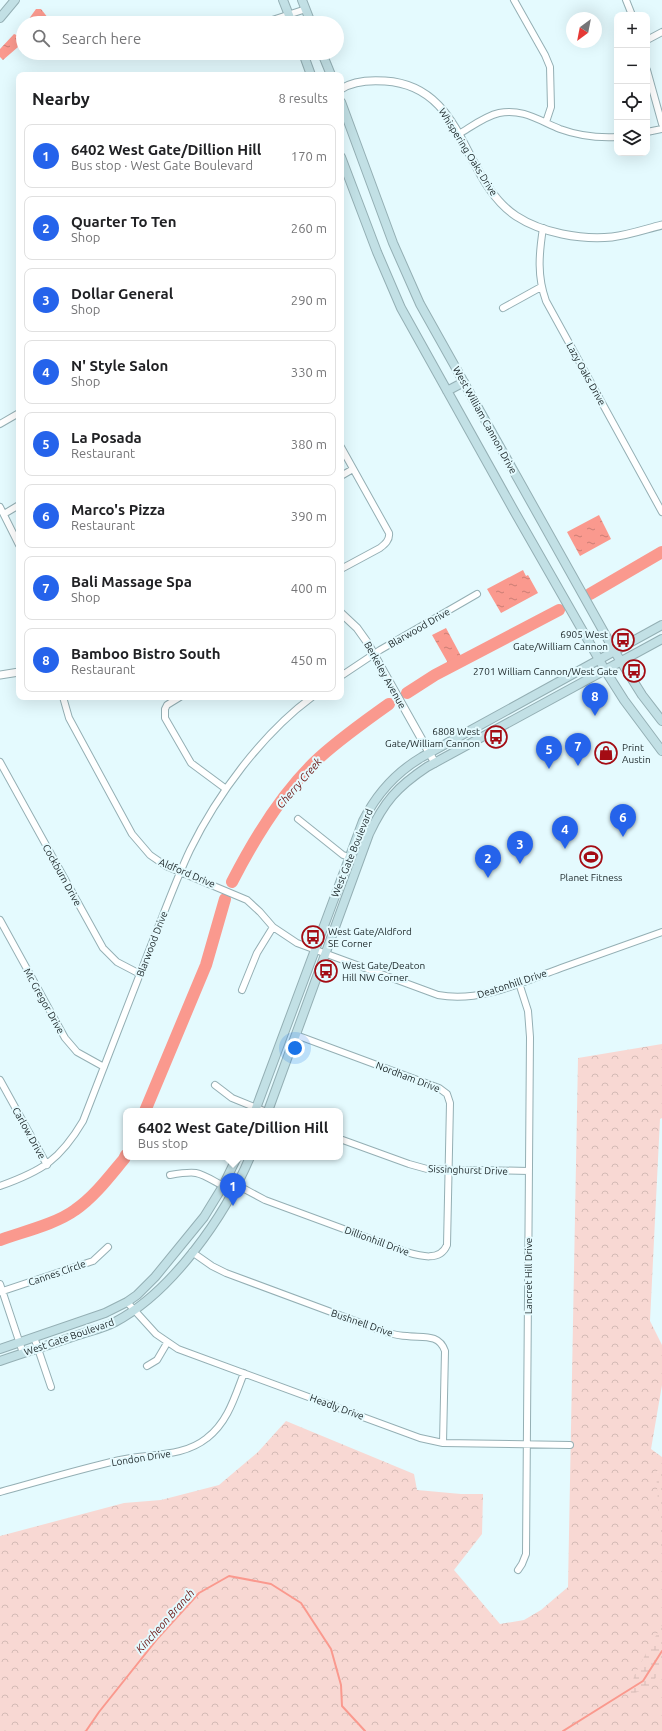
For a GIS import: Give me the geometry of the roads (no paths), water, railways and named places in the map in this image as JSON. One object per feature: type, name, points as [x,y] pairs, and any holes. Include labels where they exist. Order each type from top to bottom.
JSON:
[{"type":"main road","points":[[0,18],[15,0]]},
{"type":"main road","points":[[283,0],[289,14]]},
{"type":"main road","points":[[302,0],[308,16]]},
{"type":"main road","points":[[306,60],[310,72]]},
{"type":"main road","points":[[325,60],[330,72]]},
{"type":"main road","name":"West William Cannon Drive","points":[[344,110],[406,273],[420,304],[615,652],[642,695],[662,721]]},
{"type":"main road","name":"West William Cannon Drive","points":[[344,166],[386,275],[401,308],[599,660],[624,700],[662,751]]},
{"type":"main road","points":[[447,391],[464,382]]},
{"type":"main road","name":"West Gate Boulevard","points":[[255,1108],[348,857],[363,821],[379,794],[394,777],[406,767],[429,753],[662,626]]},
{"type":"main road","name":"West Gate Boulevard","points":[[269,1108],[376,819],[386,803],[400,787],[435,763],[662,639]]},
{"type":"main road","points":[[496,716],[503,727]]},
{"type":"main road","name":"West Gate Boulevard","points":[[0,1349],[105,1313],[127,1302],[146,1286],[178,1251],[204,1216],[223,1186],[236,1160]]},
{"type":"main road","name":"West Gate Boulevard","points":[[0,1361],[114,1323],[134,1311],[156,1294],[216,1221],[237,1185],[249,1160]]},
{"type":"street","points":[[514,0],[545,55],[550,67],[551,107],[546,122]]},
{"type":"street","points":[[626,0],[631,12]]},
{"type":"street","points":[[283,16],[306,9]]},
{"type":"street","points":[[650,38],[662,32]]},
{"type":"street","name":"Whispering Oaks Drive","points":[[344,88],[362,82],[380,80],[392,81],[415,88],[424,93],[443,108],[483,179],[503,206],[528,223],[568,234],[600,237],[626,235],[662,225]]},
{"type":"street","points":[[650,81],[662,124]]},
{"type":"street","points":[[459,134],[486,118],[498,113],[521,112],[560,129],[587,137],[614,137]]},
{"type":"street","points":[[650,131],[662,129]]},
{"type":"street","name":"Lazy Oaks Drive","points":[[543,228],[539,257],[541,287],[546,301],[662,512]]},
{"type":"street","points":[[503,308],[541,287]]},
{"type":"street","points":[[0,424],[16,415]]},
{"type":"street","points":[[344,452],[389,533],[386,543],[380,548],[344,567]]},
{"type":"street","points":[[344,474],[353,469]]},
{"type":"street","points":[[656,500],[662,496]]},
{"type":"street","points":[[0,507],[16,540]]},
{"type":"street","points":[[4,514],[16,508]]},
{"type":"street","name":"Blarwood Drive","points":[[344,674],[374,654],[477,594]]},
{"type":"street","name":"Berkeley Avenue","points":[[344,616],[357,628],[374,654],[435,763]]},
{"type":"street","points":[[0,675],[16,672]]},
{"type":"street","name":"Aldford Drive","points":[[64,700],[69,718],[132,834],[150,855],[162,864],[247,900],[273,927],[289,939],[314,951]]},
{"type":"street","points":[[175,700],[167,705],[164,718],[191,763],[226,789]]},
{"type":"street","name":"Blarwood Drive","points":[[0,1186],[27,1176],[47,1165],[59,1155],[76,1133],[83,1121],[181,871],[197,837],[226,789],[266,739],[302,700]]},
{"type":"street","name":"Cockburn Drive","points":[[0,762],[103,948],[117,962],[140,974]]},
{"type":"street","points":[[298,819],[343,855],[348,857]]},
{"type":"street","name":"Mc Gregor Drive","points":[[0,920],[65,1038],[77,1052],[104,1067]]},
{"type":"street","points":[[242,990],[256,953],[273,927]]},
{"type":"street","name":"Deatonhill Drive","points":[[314,951],[429,992],[448,997],[470,997],[482,995],[519,983],[662,932]]},
{"type":"street","name":"Lancret Hill Drive","points":[[518,1570],[526,1554],[530,1021],[526,1001],[519,983]]},
{"type":"street","name":"Nordham Drive","points":[[296,1035],[443,1091],[447,1094],[450,1103],[448,1170]]},
{"type":"street","name":"Carlow Drive","points":[[0,1080],[47,1165]]},
{"type":"street","points":[[215,1085],[226,1095],[253,1108]]},
{"type":"street","name":"Sissinghurst Drive","points":[[343,1140],[427,1169],[529,1171]]},
{"type":"street","name":"Dillionhill Drive","points":[[237,1185],[266,1200],[394,1247],[415,1254],[434,1256],[445,1249],[448,1240],[448,1170]]},
{"type":"street","points":[[170,1175],[192,1171],[199,1173],[223,1186]]},
{"type":"street","name":"Cannes Circle","points":[[1,1292],[93,1261],[108,1247]]},
{"type":"street","name":"Bushnell Drive","points":[[192,1252],[208,1264],[226,1273],[385,1332],[404,1336],[428,1337],[437,1339],[441,1342],[445,1351],[444,1443]]},
{"type":"street","points":[[0,1284],[1,1292],[23,1354]]},
{"type":"street","name":"Headly Drive","points":[[127,1302],[156,1334],[167,1343],[178,1349],[420,1438],[444,1443],[570,1445]]},
{"type":"street","points":[[34,1337],[50,1387]]},
{"type":"street","points":[[147,1366],[157,1360],[167,1343]]},
{"type":"street","name":"London Drive","points":[[0,1492],[121,1460],[163,1455],[178,1452],[197,1445],[213,1433],[224,1420],[244,1373]]},
{"type":"water","points":[[36,9],[41,9],[46,16],[31,16]]},
{"type":"water","points":[[14,34],[16,35],[16,49],[3,60],[0,57],[0,49]]},
{"type":"water","points":[[599,515],[611,539],[580,556],[567,532]]},
{"type":"water","points":[[523,570],[526,576],[528,575],[538,593],[501,613],[487,589]]},
{"type":"water","points":[[446,628],[461,656],[448,663],[432,635]]},
{"type":"waterway","name":"Cherry Creek","points":[[590,594],[662,552]]},
{"type":"waterway","name":"Cherry Creek","points":[[407,693],[435,675],[559,610]]},
{"type":"waterway","name":"Cherry Creek","points":[[232,882],[270,816],[293,785],[319,758],[362,723],[389,704]]},
{"type":"waterway","name":"Cherry Creek","points":[[146,1108],[206,965],[225,899]]},
{"type":"waterway","name":"Cherry Creek","points":[[0,1240],[49,1224],[75,1210],[89,1199],[123,1160]]},
{"type":"waterway","name":"Kincheon Branch","points":[[86,1731],[99,1712],[158,1638],[199,1593],[229,1576],[271,1584],[301,1603],[331,1649],[341,1685],[342,1706],[365,1731]]},
{"type":"waterway","points":[[563,1731],[643,1681],[662,1651]]},
{"type":"place","name":"6905 West Gate/William Cannon","points":[[623,640]]},
{"type":"place","name":"2701 William Cannon/West Gate","points":[[634,671]]},
{"type":"place","name":"Bamboo Bistro South","points":[[595,716]]},
{"type":"place","name":"6808 West Gate/William Cannon","points":[[496,737]]},
{"type":"place","name":"Print Austin","points":[[606,753]]},
{"type":"place","name":"Bali Massage Spa","points":[[578,766]]},
{"type":"place","name":"La Posada","points":[[549,769]]},
{"type":"place","name":"Marco's Pizza","points":[[623,837]]},
{"type":"place","name":"N' Style Salon","points":[[565,849]]},
{"type":"place","name":"Planet Fitness","points":[[591,857]]},
{"type":"place","name":"Dollar General","points":[[520,864]]},
{"type":"place","name":"Quarter To Ten","points":[[488,878]]},
{"type":"place","name":"West Gate/Aldford SE Corner","points":[[313,937]]},
{"type":"place","name":"West Gate/Deaton Hill NW Corner","points":[[326,971]]},
{"type":"place","name":"6402 West Gate/Dillion Hill","points":[[233,1206]]}]
